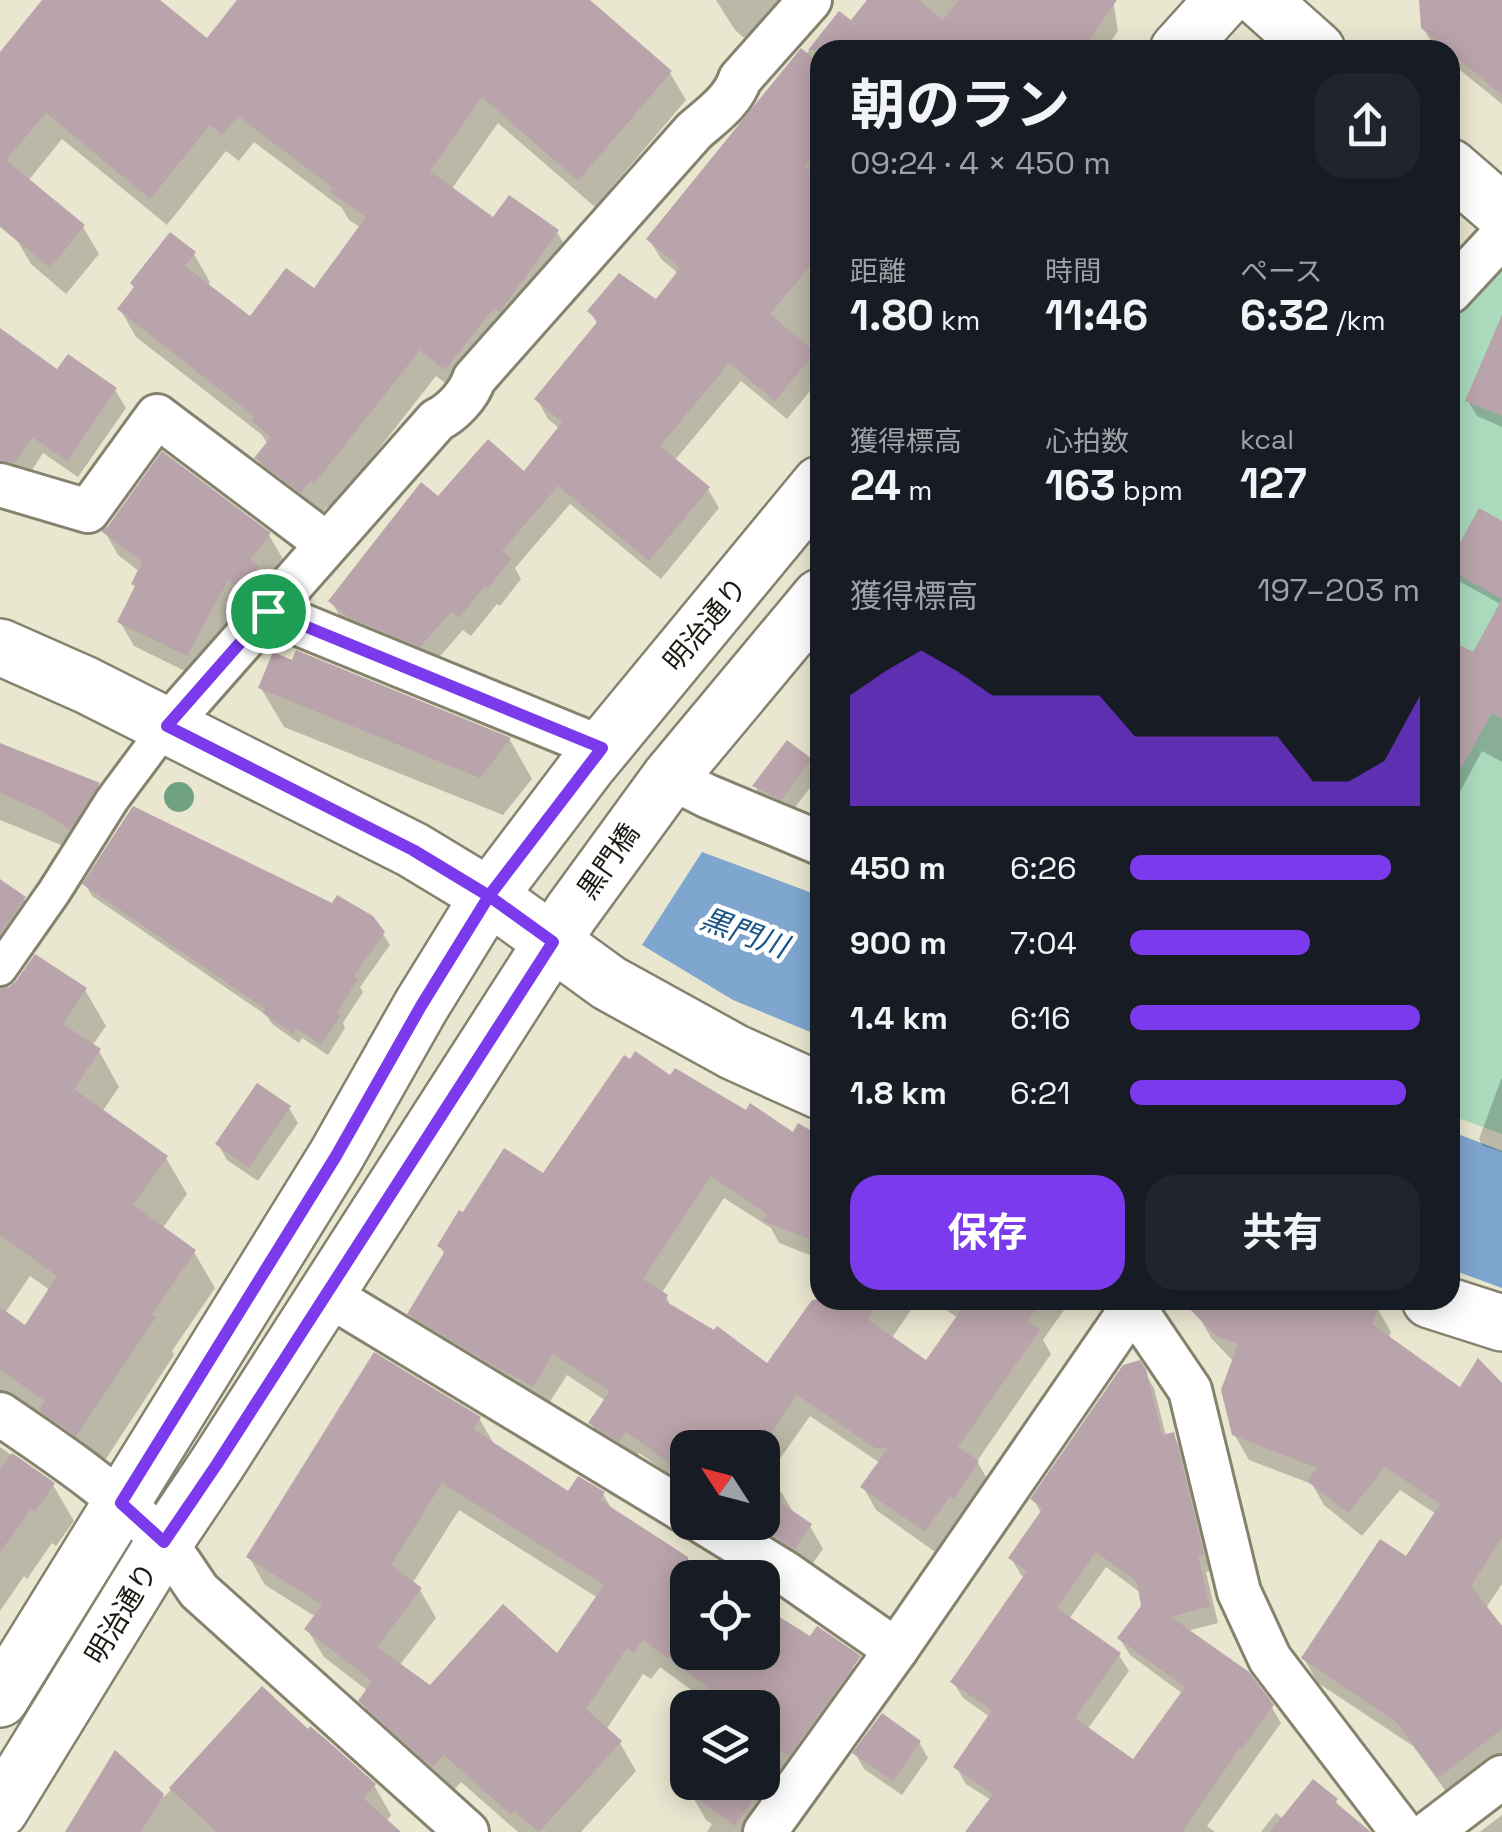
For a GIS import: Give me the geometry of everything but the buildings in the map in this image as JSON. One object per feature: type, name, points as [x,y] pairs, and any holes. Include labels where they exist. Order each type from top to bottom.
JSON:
[{"type":"street","points":[[0,969],[112,800],[167,726],[437,420],[447,416],[474,379],[682,144],[725,104],[737,90],[740,79],[810,0]]},
{"type":"street","points":[[1187,40],[1222,0]]},
{"type":"street","points":[[1460,175],[1502,212]]},
{"type":"street","points":[[1460,281],[1502,236]]},
{"type":"street","points":[[0,485],[88,511],[157,416],[327,544]]},
{"type":"street","name":"明治通り","points":[[596,756],[810,496]]},
{"type":"street","points":[[658,792],[810,608]]},
{"type":"street","points":[[268,611],[596,756],[497,884]]},
{"type":"street","points":[[0,647],[86,684],[413,850],[497,884],[562,928],[608,983],[734,1052],[810,1086]]},
{"type":"street","points":[[658,792],[707,796],[810,839]]},
{"type":"street","name":"黒門橋","points":[[562,928],[658,792]]},
{"type":"street","name":"明治通り","points":[[0,1699],[336,1156],[421,1006],[497,884]]},
{"type":"street","name":"明治通り","points":[[0,1810],[164,1542],[562,928]]},
{"type":"street","points":[[326,1293],[670,1502]]},
{"type":"street","points":[[765,1832],[896,1650],[1128,1310]]},
{"type":"street","points":[[1138,1310],[1190,1390],[1239,1592],[1270,1659],[1402,1832]]},
{"type":"street","points":[[1460,1310],[1502,1324]]},
{"type":"street","points":[[0,1414],[121,1503],[164,1542],[200,1591],[467,1832]]},
{"type":"street","points":[[732,1540],[896,1650]]},
{"type":"street","points":[[1430,1832],[1502,1777]]},
{"type":"green space","points":[[1502,252],[1502,1134],[1460,1119],[1460,299]]},
{"type":"water","name":"黒門川","points":[[702,852],[810,892],[810,1032],[733,1000],[642,945]]},
{"type":"water","points":[[1460,1135],[1502,1151],[1502,1288],[1460,1273]]},
{"type":"route","points":[[268,611],[167,726],[413,850],[489,896],[553,942],[164,1542],[121,1503],[336,1156],[489,896],[602,748],[268,611]]}]
